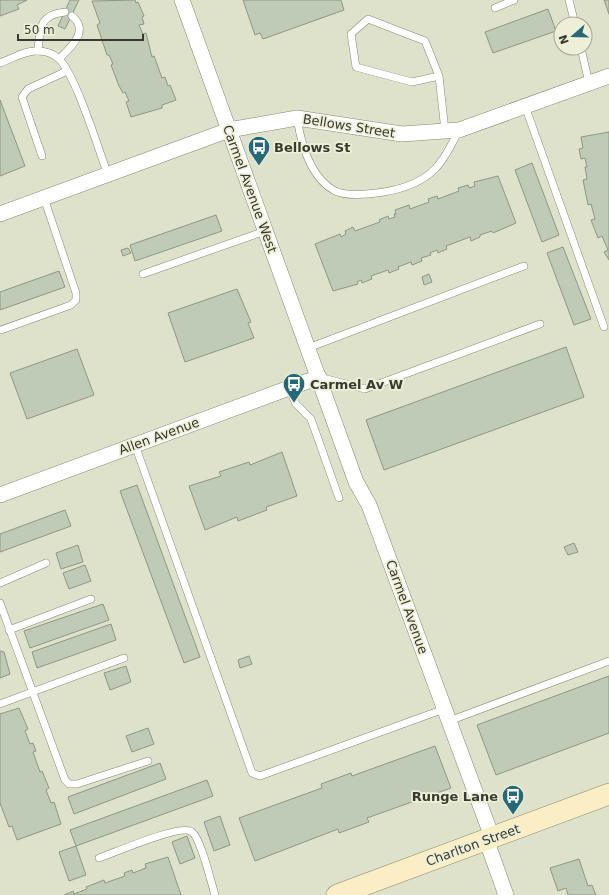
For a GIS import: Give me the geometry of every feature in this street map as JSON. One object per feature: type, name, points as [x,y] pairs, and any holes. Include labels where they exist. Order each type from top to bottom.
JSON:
[{"type":"street","name":"Carmel Avenue West","points":[[182,0],[319,377]]},
{"type":"street","name":"Bellows Street","points":[[0,214],[229,130],[297,118],[402,134],[452,130],[609,76]]},
{"type":"street","name":"Allen Avenue","points":[[0,495],[319,377]]},
{"type":"street","name":"Carmel Avenue","points":[[319,377],[356,482],[369,505],[447,715],[489,838]]},
{"type":"street","name":"Charlton Street","points":[[337,895],[609,794]]},
{"type":"street","points":[[489,838],[506,895]]},
{"type":"lane","points":[[495,8],[514,0]]},
{"type":"lane","points":[[569,0],[573,16]]},
{"type":"lane","points":[[38,50],[40,28],[45,19],[52,14],[65,12]]},
{"type":"lane","points":[[59,59],[74,44],[79,34],[79,25],[72,16]]},
{"type":"lane","points":[[297,118],[304,148],[310,162],[327,185],[336,191],[348,194],[373,194],[391,191],[413,184],[436,168],[445,157],[452,130],[439,76],[425,41],[368,19],[351,34],[356,67],[412,82],[439,76]]},
{"type":"lane","points":[[0,63],[38,50],[50,53],[59,59],[67,71],[80,98],[108,175]]},
{"type":"lane","points":[[583,56],[590,83]]},
{"type":"lane","points":[[42,156],[22,97],[28,89],[67,71]]},
{"type":"lane","points":[[525,106],[604,328]]},
{"type":"lane","points":[[1,330],[72,305],[76,300],[76,293],[44,198]]},
{"type":"lane","points":[[143,274],[265,231]]},
{"type":"lane","points":[[308,348],[524,266]]},
{"type":"lane","points":[[319,377],[365,390],[540,324]]},
{"type":"lane","points":[[289,388],[296,404],[310,419],[339,498]]},
{"type":"lane","points":[[135,445],[252,773],[260,776],[609,661]]},
{"type":"lane","points":[[0,583],[46,562]]},
{"type":"lane","points":[[9,630],[91,599]]},
{"type":"lane","points":[[0,603],[65,780],[69,784],[77,784],[148,761]]},
{"type":"lane","points":[[0,704],[124,658]]},
{"type":"lane","points":[[99,858],[171,832],[186,830],[192,832],[199,842],[215,895]]},
{"type":"building","points":[[0,0],[27,0],[17,5],[19,9],[0,16]]},
{"type":"building","points":[[70,0],[79,0],[65,29],[58,26]]},
{"type":"building","points":[[135,0],[136,3],[138,2],[144,16],[142,17],[144,24],[139,25],[143,34],[146,33],[152,57],[154,56],[162,78],[165,77],[176,100],[162,105],[162,108],[131,117],[126,102],[129,101],[125,92],[123,93],[119,86],[111,65],[113,64],[109,55],[107,55],[97,25],[100,23],[92,1]]},
{"type":"building","points":[[243,0],[341,0],[344,10],[263,39],[260,33],[255,35]]},
{"type":"building","points":[[604,0],[609,0],[609,14]]},
{"type":"building","points":[[548,9],[553,23],[553,32],[493,53],[485,32]]},
{"type":"building","points":[[0,100],[25,166],[0,176]]},
{"type":"building","points":[[609,132],[609,260],[604,252],[608,250],[602,236],[598,238],[591,220],[595,219],[591,204],[588,205],[583,180],[587,179],[585,167],[587,167],[585,158],[581,159],[579,149],[583,148],[581,137]]},
{"type":"building","points":[[532,163],[559,235],[542,242],[515,170]]},
{"type":"building","points":[[498,176],[516,223],[493,233],[492,231],[480,235],[480,237],[471,241],[470,237],[446,246],[447,249],[438,253],[437,250],[430,253],[431,255],[421,258],[422,261],[412,265],[411,262],[398,267],[399,269],[389,273],[388,270],[371,276],[372,279],[362,283],[361,280],[357,282],[358,284],[333,291],[315,244],[340,234],[341,237],[346,234],[345,231],[353,227],[355,231],[380,222],[379,220],[388,216],[389,219],[395,217],[395,210],[409,205],[410,209],[429,202],[428,199],[437,196],[438,199],[459,191],[458,188],[468,185],[469,188],[475,186],[474,182]]},
{"type":"building","points":[[216,215],[222,231],[135,261],[130,245]]},
{"type":"building","points":[[563,247],[591,319],[574,325],[547,253]]},
{"type":"building","points":[[128,248],[131,253],[123,256],[121,250]]},
{"type":"building","points":[[59,271],[65,287],[0,310],[0,292]]},
{"type":"building","points":[[429,274],[432,282],[424,285],[422,277]]},
{"type":"building","points":[[237,289],[251,322],[248,323],[254,338],[185,362],[168,313]]},
{"type":"building","points":[[566,347],[584,397],[384,470],[366,420]]},
{"type":"building","points":[[77,349],[94,395],[27,419],[10,373]]},
{"type":"building","points":[[282,452],[297,496],[266,507],[267,510],[238,521],[237,517],[205,530],[189,486],[221,476],[219,472],[249,462],[250,465]]},
{"type":"building","points":[[137,485],[200,657],[184,663],[120,491]]},
{"type":"building","points":[[65,510],[71,526],[0,552],[0,534]]},
{"type":"building","points":[[574,543],[578,552],[568,555],[564,547]]},
{"type":"building","points":[[78,545],[83,562],[61,569],[56,553]]},
{"type":"building","points":[[85,565],[91,581],[69,589],[63,573]]},
{"type":"building","points":[[103,604],[109,620],[30,648],[24,631]]},
{"type":"building","points":[[111,624],[116,640],[37,668],[32,652]]},
{"type":"building","points":[[0,651],[4,652],[10,674],[0,678]]},
{"type":"building","points":[[249,656],[252,664],[240,668],[238,660]]},
{"type":"building","points":[[126,666],[131,682],[110,690],[104,673]]},
{"type":"building","points":[[609,676],[609,733],[496,775],[477,725]]},
{"type":"building","points":[[19,708],[28,729],[25,731],[30,744],[33,743],[36,751],[33,752],[40,772],[42,771],[49,788],[46,790],[51,803],[54,802],[61,824],[17,840],[12,826],[9,827],[0,803],[0,714]]},
{"type":"building","points":[[148,728],[154,744],[132,752],[126,736]]},
{"type":"building","points":[[435,746],[451,788],[367,818],[369,822],[339,833],[338,829],[255,861],[239,818],[322,788],[321,784],[351,773],[352,776]]},
{"type":"building","points":[[160,763],[166,779],[74,814],[68,797]]},
{"type":"building","points":[[207,780],[213,796],[76,846],[70,830]]},
{"type":"building","points":[[220,816],[230,845],[214,851],[204,822]]},
{"type":"building","points":[[187,836],[195,858],[180,864],[172,842]]},
{"type":"building","points":[[76,846],[86,875],[69,881],[59,852]]},
{"type":"building","points":[[168,857],[181,895],[64,895],[73,891],[74,894],[87,889],[86,887],[104,880],[105,883],[125,876],[124,873],[132,870],[133,873],[146,868],[145,864]]},
{"type":"building","points":[[579,859],[588,886],[592,885],[596,895],[568,895],[566,888],[558,891],[550,868]]},
{"type":"place","name":"Bellows St","points":[[259,166]]},
{"type":"place","name":"Carmel Av W","points":[[294,404]]},
{"type":"place","name":"Runge Lane","points":[[513,816]]}]
